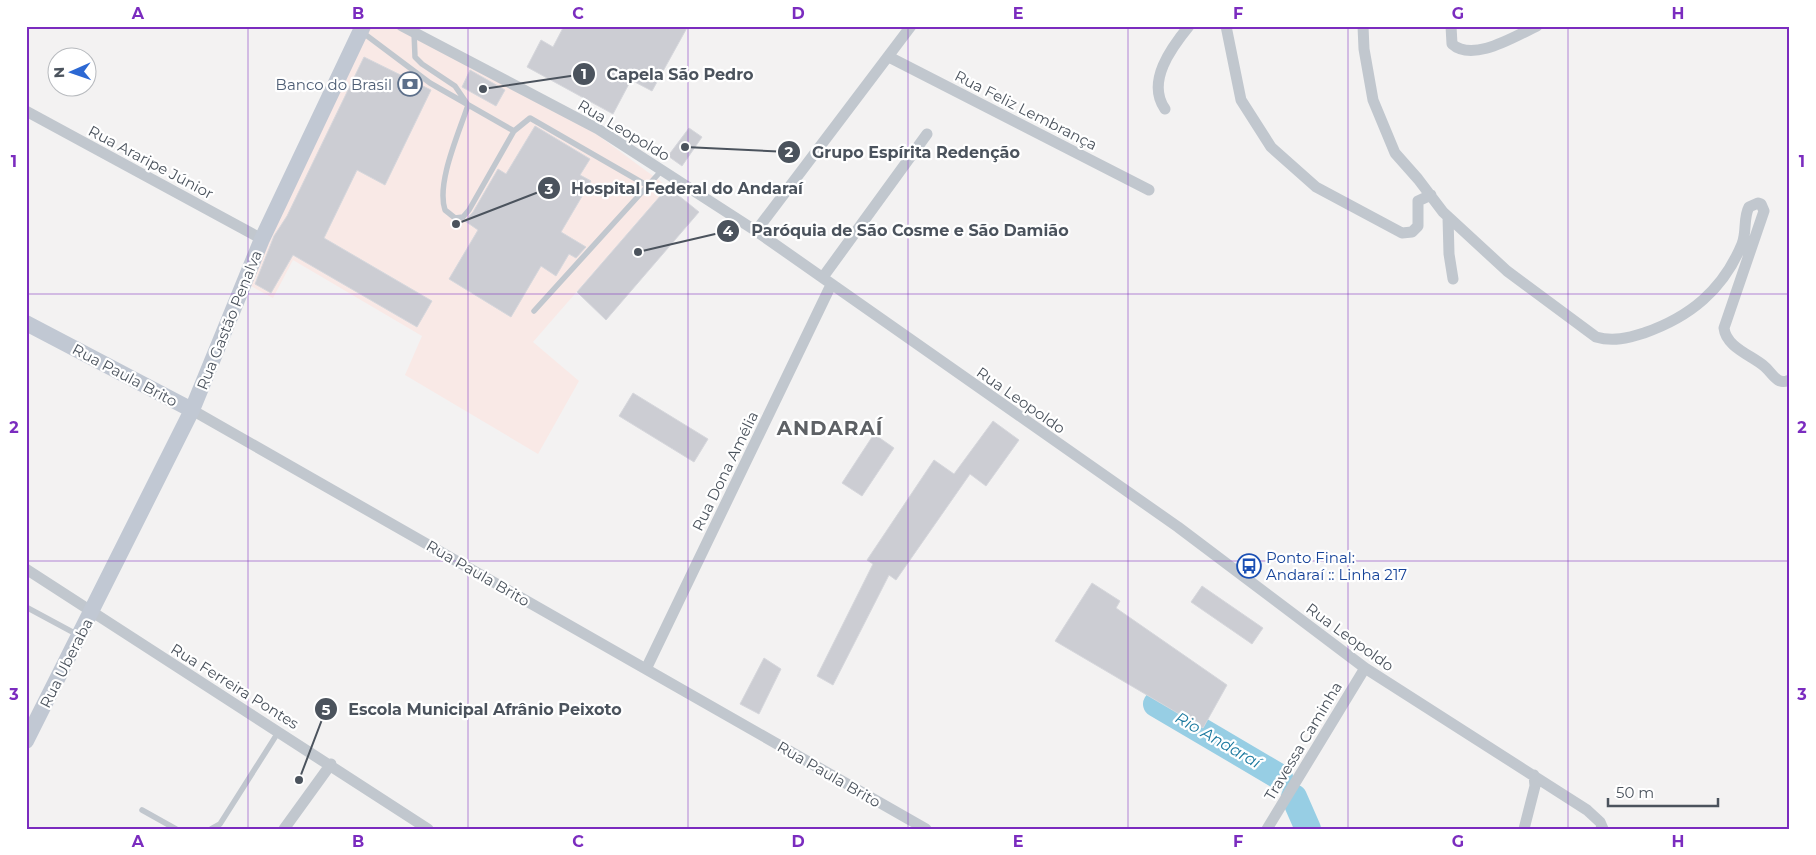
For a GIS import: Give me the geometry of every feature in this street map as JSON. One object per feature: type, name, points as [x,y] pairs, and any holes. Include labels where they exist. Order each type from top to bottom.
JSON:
[{"type":"main road","name":"Rua Gastão Penalva","points":[[92,612],[192,410],[262,239],[362,28]]},
{"type":"main road","name":"Rua Paula Brito","points":[[26,323],[192,410]]},
{"type":"main road","name":"Rua Uberaba","points":[[26,740],[92,612]]},
{"type":"street","name":"Rua Leopoldo","points":[[402,26],[598,129],[756,231],[1178,527],[1365,668],[1587,810],[1600,822],[1603,829]]},
{"type":"street","points":[[756,231],[911,26]]},
{"type":"street","points":[[1165,109],[1159,101],[1157,89],[1159,76],[1188,26]]},
{"type":"street","points":[[1226,26],[1242,100],[1271,147],[1316,187],[1402,233],[1412,232],[1418,226],[1418,201],[1431,195]]},
{"type":"street","points":[[1363,26],[1367,73],[1373,100],[1395,153],[1448,217],[1507,271],[1596,337],[1616,340],[1669,324],[1706,299],[1728,269],[1742,243],[1749,206],[1761,204],[1764,212],[1724,328],[1725,335],[1777,380],[1782,382],[1790,380]]},
{"type":"street","points":[[1451,26],[1452,44],[1458,49],[1469,52],[1480,51],[1537,26]]},
{"type":"street","name":"Rua Feliz Lembrança","points":[[889,57],[1149,190]]},
{"type":"street","name":"Rua Araripe Júnior","points":[[26,111],[262,239]]},
{"type":"street","name":"Rua Dona Amélia","points":[[646,669],[827,281],[927,134]]},
{"type":"street","points":[[1448,217],[1449,254],[1453,279]]},
{"type":"street","name":"Rua Paula Brito","points":[[192,410],[926,829]]},
{"type":"street","name":"Rua Ferreira Pontes","points":[[26,569],[331,764],[428,829]]},
{"type":"street","name":"Travessa Caminha","points":[[1267,829],[1365,668]]},
{"type":"street","points":[[284,829],[331,764]]},
{"type":"street","points":[[1524,829],[1535,786],[1534,775]]},
{"type":"lane","points":[[362,28],[430,83],[514,131]]},
{"type":"lane","points":[[414,32],[415,57],[422,64],[455,86],[468,106]]},
{"type":"lane","points":[[468,106],[442,193],[445,210],[455,218],[463,217],[469,210],[514,131],[530,118],[648,186]]},
{"type":"lane","points":[[534,311],[662,170]]},
{"type":"lane","points":[[26,607],[80,636]]},
{"type":"lane","points":[[211,829],[220,824],[279,731]]},
{"type":"lane","points":[[142,810],[176,829]]},
{"type":"shaded area","points":[[369,26],[394,26],[595,133],[668,187],[533,342],[579,381],[538,454],[405,375],[422,336],[293,260],[273,298],[247,284]]},
{"type":"building","points":[[564,26],[688,26],[652,91],[631,80],[613,114],[527,67],[541,40],[553,47]]},
{"type":"building","points":[[364,57],[431,90],[385,185],[357,170],[324,238],[432,301],[417,327],[293,255],[271,293],[255,284],[274,236],[287,216]]},
{"type":"building","points":[[470,70],[505,90],[496,106],[462,87]]},
{"type":"building","points":[[535,126],[590,159],[580,175],[591,181],[561,232],[586,247],[576,258],[569,254],[556,276],[541,266],[511,317],[449,279],[478,230],[465,221],[473,212],[498,169],[506,174]]},
{"type":"building","points":[[689,128],[702,137],[682,166],[668,156]]},
{"type":"building","points":[[668,187],[699,212],[606,320],[577,292]]},
{"type":"building","points":[[633,393],[708,439],[694,462],[619,416]]},
{"type":"building","points":[[993,421],[1019,440],[986,486],[970,474],[896,580],[889,575],[833,685],[817,676],[873,564],[867,560],[934,460],[954,474]]},
{"type":"building","points":[[874,434],[894,448],[862,496],[842,483]]},
{"type":"building","points":[[1092,583],[1120,601],[1116,608],[1227,685],[1203,728],[1055,641]]},
{"type":"building","points":[[1202,586],[1263,628],[1252,644],[1191,602]]},
{"type":"building","points":[[764,658],[781,669],[759,714],[740,704]]},
{"type":"waterway","name":"Rio Andaraí","points":[[1156,704],[1280,777]]},
{"type":"waterway","name":"Rio Andaraí","points":[[1294,797],[1308,829]]},
{"type":"place","name":"Banco do Brasil","points":[[410,84]]},
{"type":"place","name":"Capela São Pedro","points":[[483,89]]},
{"type":"place","name":"Grupo Espírita Redenção","points":[[685,147]]},
{"type":"place","name":"Hospital Federal do Andaraí","points":[[456,224]]},
{"type":"place","name":"Paróquia de São Cosme e São Damião","points":[[638,252]]},
{"type":"place","name":"Ponto Final: Andaraí :: Linha 217","points":[[1249,566]]},
{"type":"place","name":"Escola Municipal Afrânio Peixoto","points":[[299,780]]},
{"type":"district","name":"ANDARAÍ","points":[[830,428]]}]
